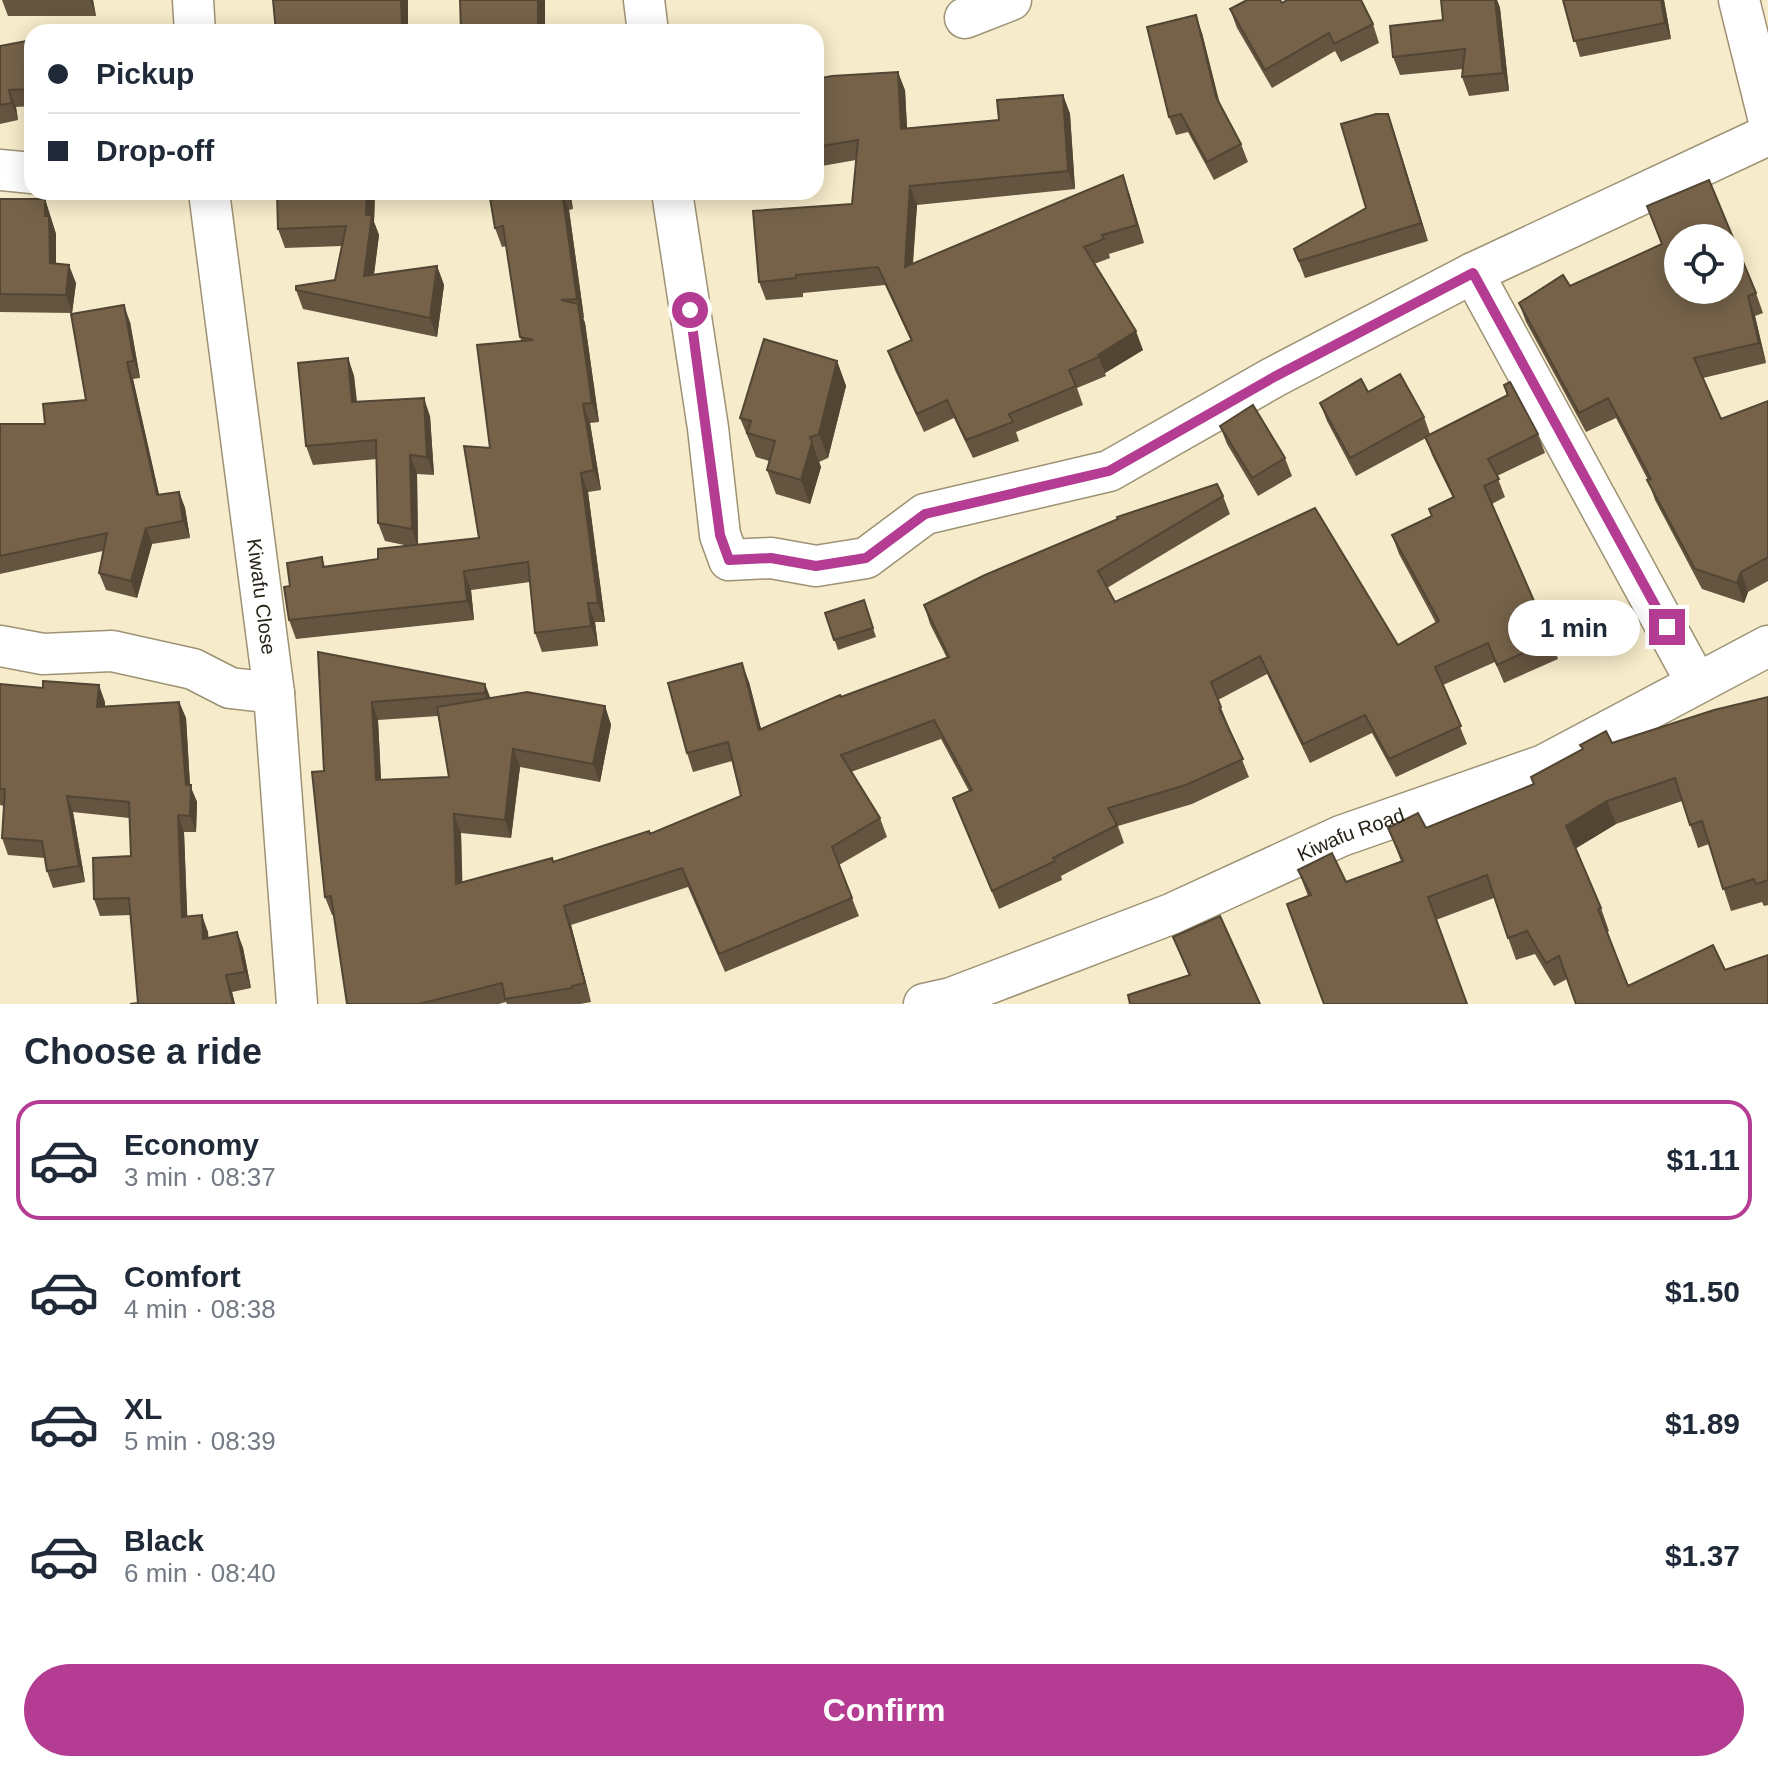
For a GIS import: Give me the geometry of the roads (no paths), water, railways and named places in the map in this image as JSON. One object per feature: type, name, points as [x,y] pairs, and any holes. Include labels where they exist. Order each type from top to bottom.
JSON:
[{"type":"street","points":[[193,0],[194,24]]},
{"type":"street","points":[[644,0],[647,24]]},
{"type":"street","points":[[965,18],[1011,0]]},
{"type":"street","points":[[1739,0],[1768,117]]},
{"type":"street","points":[[673,200],[708,428],[720,535],[729,560],[771,558],[816,566],[866,558],[925,514],[1109,471],[1274,377],[1473,273],[1768,135]]},
{"type":"street","points":[[0,170],[24,172]]},
{"type":"street","name":"Kiwafu Close","points":[[210,200],[274,693],[297,1004]]},
{"type":"street","points":[[1473,273],[1696,682]]},
{"type":"street","points":[[0,646],[43,654],[112,651],[193,669],[230,688],[274,693]]},
{"type":"street","name":"Kiwafu Road","points":[[924,1004],[951,998],[1171,914],[1341,836],[1544,765],[1768,646]]}]
